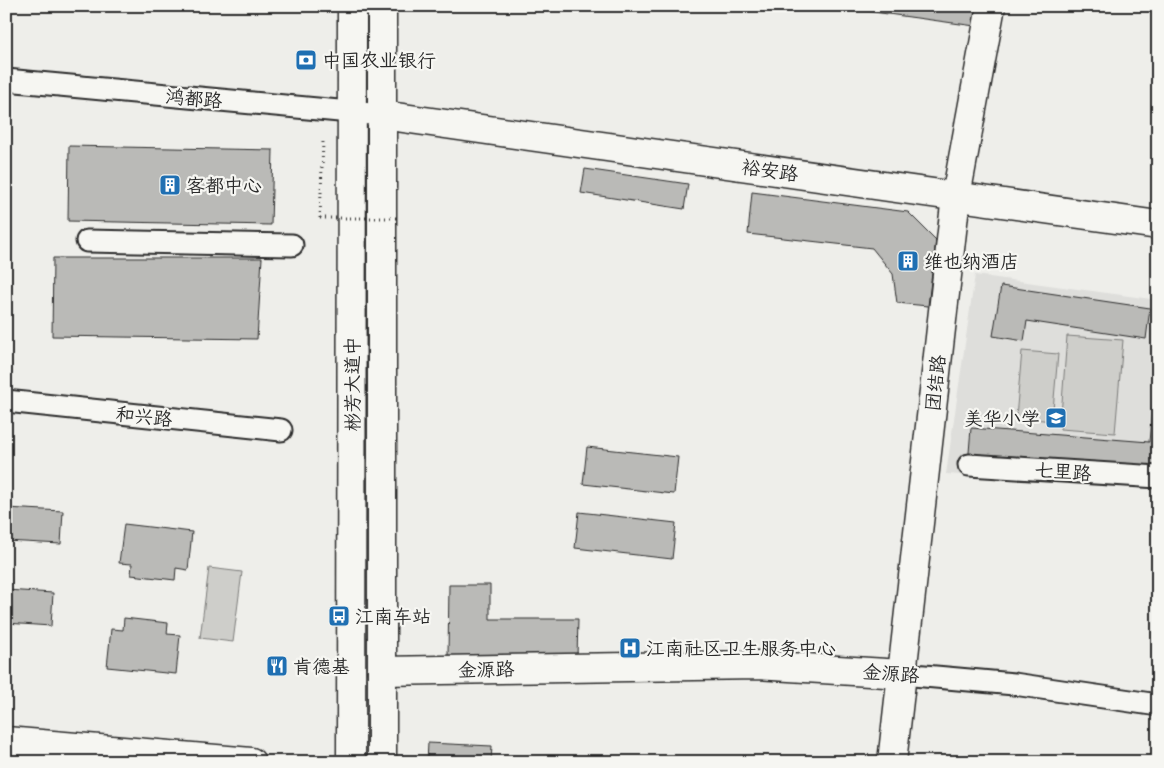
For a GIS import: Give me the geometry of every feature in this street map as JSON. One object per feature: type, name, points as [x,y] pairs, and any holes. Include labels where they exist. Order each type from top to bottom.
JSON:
[{"type":"street","name":"彬芳大道中","points":[[351,762],[352,6]]},
{"type":"street","name":"彬芳大道中","points":[[382,6],[382,762]]},
{"type":"street","name":"团结路","points":[[892,762],[956,196],[991,6]]},
{"type":"street","name":"鸿都路","points":[[6,80],[382,115]]},
{"type":"street","name":"裕安路","points":[[382,115],[1158,225]]},
{"type":"street","points":[[87,241],[292,245]]},
{"type":"street","name":"和兴路","points":[[6,401],[281,430]]},
{"type":"street","name":"七里路","points":[[969,465],[1158,477]]},
{"type":"street","name":"金源路","points":[[382,671],[757,665],[902,674],[1014,684],[1158,705]]},
{"type":"street","points":[[6,741],[251,762]]},
{"type":"path","points":[[323,142],[320,218],[400,218]]},
{"type":"shaded area","name":"美华小学","points":[[975,275],[1158,300],[1158,315],[1149,361],[1158,363],[1158,488],[946,474]]},
{"type":"shaded area","points":[[1067,336],[1123,340],[1115,433],[1060,429]]},
{"type":"shaded area","points":[[1022,351],[1058,354],[1052,421],[1016,417]]},
{"type":"shaded area","points":[[209,568],[242,572],[233,642],[200,638]]},
{"type":"building","points":[[830,6],[978,6],[975,26]]},
{"type":"building","name":"客都中心","points":[[69,146],[273,150],[271,225],[68,221]]},
{"type":"building","points":[[585,169],[688,184],[684,209],[581,193]]},
{"type":"building","name":"维也纳酒店","points":[[752,192],[908,212],[936,240],[928,306],[897,303],[893,274],[872,248],[748,234]]},
{"type":"building","points":[[53,258],[262,258],[257,339],[52,336]]},
{"type":"building","points":[[1001,286],[1150,308],[1146,339],[1027,321],[1024,341],[993,336]]},
{"type":"building","points":[[1155,377],[1158,377],[1158,479],[968,465],[971,428],[1149,442]]},
{"type":"building","points":[[587,447],[678,457],[674,494],[583,484]]},
{"type":"building","points":[[6,508],[63,511],[61,544],[6,541]]},
{"type":"building","points":[[579,512],[676,523],[672,559],[575,548]]},
{"type":"building","points":[[124,524],[192,532],[188,570],[176,568],[175,580],[131,575],[132,564],[119,563]]},
{"type":"building","points":[[449,585],[490,585],[490,619],[578,619],[577,657],[448,656]]},
{"type":"building","points":[[6,590],[53,593],[51,626],[6,623]]},
{"type":"building","points":[[124,618],[168,623],[167,634],[180,635],[176,674],[107,667],[111,629],[123,630]]},
{"type":"building","points":[[428,743],[492,746],[491,762],[427,762]]},
{"type":"place","name":"中国农业银行","points":[[306,60]]},
{"type":"place","name":"客都中心","points":[[170,185]]},
{"type":"place","name":"维也纳酒店","points":[[908,261]]},
{"type":"place","name":"美华小学","points":[[1056,418]]},
{"type":"place","name":"江南车站","points":[[339,616]]},
{"type":"place","name":"江南社区卫生服务中心","points":[[630,648]]},
{"type":"place","name":"肯德基","points":[[277,666]]}]
